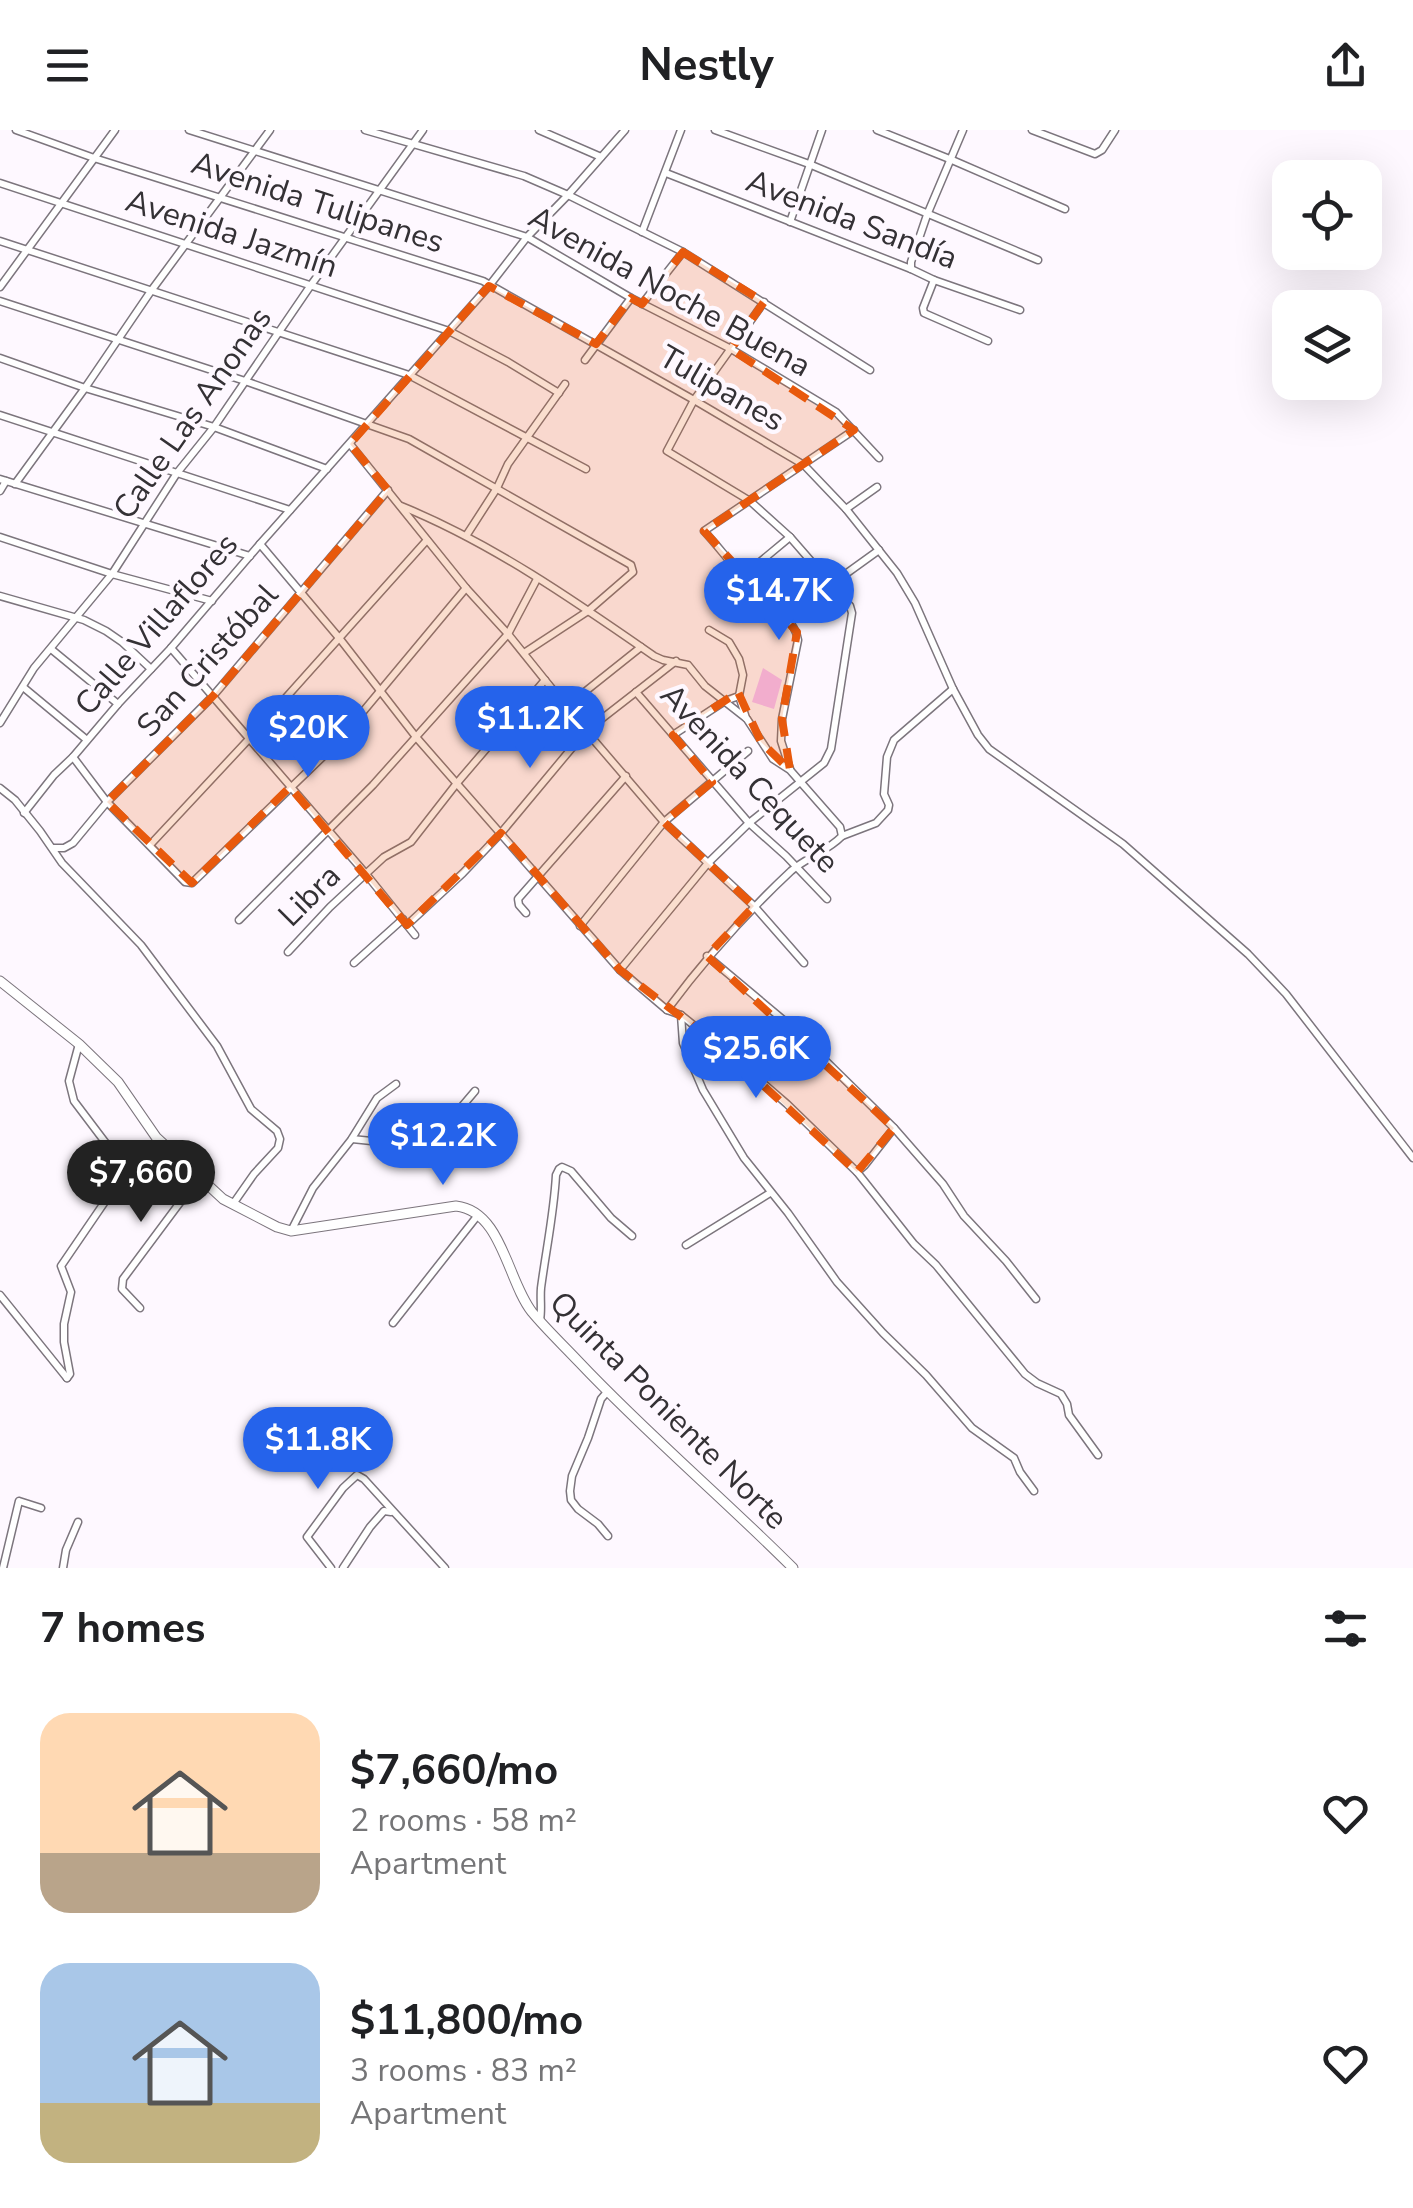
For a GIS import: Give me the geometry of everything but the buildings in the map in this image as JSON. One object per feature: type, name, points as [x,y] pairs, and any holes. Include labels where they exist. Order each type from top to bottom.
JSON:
[{"type":"street","name":"Avenida Tulipanes","points":[[16,130],[489,286]]},
{"type":"street","points":[[0,286],[115,130]]},
{"type":"street","name":"Avenida Noche Buena","points":[[189,130],[528,237],[631,298],[730,348],[836,412],[878,458]]},
{"type":"street","points":[[0,491],[85,388],[270,130]]},
{"type":"street","points":[[366,130],[524,176],[568,195],[682,252],[870,370]]},
{"type":"street","name":"Calle Las Anonas","points":[[0,723],[34,668],[112,574],[177,473],[214,427],[423,130]]},
{"type":"street","points":[[539,130],[601,157]]},
{"type":"street","name":"Calle Villaflores","points":[[24,813],[625,130]]},
{"type":"street","points":[[642,232],[681,130]]},
{"type":"street","points":[[715,130],[809,164],[1038,260]]},
{"type":"street","points":[[790,222],[822,130]]},
{"type":"street","points":[[877,130],[1065,209]]},
{"type":"street","points":[[911,269],[928,214],[963,130]]},
{"type":"street","points":[[1032,130],[1095,154],[1102,150],[1114,130]]},
{"type":"street","name":"Avenida Sandía","points":[[666,173],[934,280],[1020,310]]},
{"type":"street","name":"Avenida Jazmín","points":[[0,184],[449,331],[559,393]]},
{"type":"street","points":[[0,242],[409,375],[586,469]]},
{"type":"street","points":[[642,304],[682,252]]},
{"type":"street","points":[[934,280],[924,314],[988,342]]},
{"type":"street","name":"Tulipanes","points":[[489,286],[804,464],[846,509],[897,574],[953,689],[989,749],[1123,844],[1248,954],[1286,994],[1413,1158]]},
{"type":"street","points":[[585,360],[631,298]]},
{"type":"street","points":[[0,301],[409,439],[632,565],[633,572],[588,611],[524,653]]},
{"type":"street","points":[[620,970],[708,863],[824,763],[831,749],[850,606],[790,537],[750,501],[667,451],[694,400],[764,302]]},
{"type":"street","points":[[0,358],[328,468]]},
{"type":"street","points":[[466,536],[508,464],[565,384]]},
{"type":"street","points":[[0,415],[290,510]]},
{"type":"street","points":[[790,770],[781,741],[782,719],[797,632],[704,531],[854,430]]},
{"type":"street","points":[[350,444],[664,822],[754,906],[804,962]]},
{"type":"street","points":[[7,481],[250,556]]},
{"type":"street","points":[[846,509],[877,487]]},
{"type":"street","name":"San Cristóbal","points":[[53,848],[74,843],[107,802],[213,696],[388,490]]},
{"type":"street","points":[[401,506],[466,536],[663,660],[688,665],[706,686],[747,719]]},
{"type":"street","points":[[0,537],[112,574],[212,600]]},
{"type":"street","points":[[743,576],[790,537]]},
{"type":"street","points":[[150,845],[427,540]]},
{"type":"street","points":[[260,544],[340,638],[416,737],[620,970],[787,1104],[857,1172],[1025,1374],[1061,1394],[1069,1416],[1098,1455]]},
{"type":"street","points":[[786,617],[880,550]]},
{"type":"street","points":[[239,920],[416,737],[508,634],[537,579]]},
{"type":"street","points":[[73,757],[107,802],[192,883],[336,744],[466,588]]},
{"type":"street","points":[[0,596],[84,620],[122,642],[150,668]]},
{"type":"street","points":[[709,630],[729,642],[739,659],[743,676],[740,696],[747,719],[773,759],[790,770],[841,832]]},
{"type":"street","points":[[567,706],[642,647]]},
{"type":"street","points":[[171,648],[366,874],[414,936]]},
{"type":"street","points":[[51,650],[118,704]]},
{"type":"street","points":[[354,963],[501,834],[586,732],[676,661]]},
{"type":"street","name":"Libra","points":[[288,952],[384,856],[410,842],[545,680]]},
{"type":"street","points":[[22,686],[87,740]]},
{"type":"street","points":[[667,1010],[707,956],[796,866],[836,842],[841,832],[876,823],[888,810],[884,794],[887,757],[894,740],[953,689]]},
{"type":"street","name":"Avenida Cequete","points":[[636,692],[749,824],[828,898]]},
{"type":"street","points":[[673,735],[725,701],[740,696]]},
{"type":"street","points":[[580,926],[664,822],[748,751]]},
{"type":"street","points":[[526,913],[517,902],[626,776]]},
{"type":"street","points":[[0,788],[15,800],[62,863],[141,945],[218,1046],[250,1109],[277,1131],[278,1148],[233,1205]]},
{"type":"street","points":[[707,956],[786,1023],[894,1128],[1036,1299]]},
{"type":"street","points":[[0,981],[79,1044],[118,1082],[156,1137],[233,1205],[290,1231],[456,1206],[478,1214],[393,1323]]},
{"type":"street","points":[[681,1016],[683,1043],[703,1090],[770,1193],[837,1282],[972,1428],[1014,1458],[1034,1491]]},
{"type":"street","points":[[0,1295],[64,1377],[69,1376],[64,1324],[71,1292],[61,1266],[130,1165],[105,1142],[74,1101],[69,1081],[79,1044]]},
{"type":"street","points":[[290,1231],[313,1188],[378,1098],[396,1084]]},
{"type":"street","points":[[351,1140],[397,1147],[428,1144],[476,1090]]},
{"type":"street","points":[[857,1172],[894,1128]]},
{"type":"street","points":[[540,1320],[540,1293],[559,1168],[571,1171],[632,1236]]},
{"type":"street","points":[[140,1308],[122,1290],[123,1280],[200,1176]]},
{"type":"street","points":[[686,1245],[770,1193]]},
{"type":"street","name":"Quinta Poniente Norte","points":[[478,1214],[498,1240],[530,1310],[606,1392],[792,1568]]},
{"type":"street","points":[[606,1392],[570,1490],[578,1509],[608,1536]]},
{"type":"street","points":[[331,1568],[307,1538],[343,1488],[357,1476],[446,1568]]},
{"type":"street","points":[[2,1568],[19,1501],[41,1508]]},
{"type":"street","points":[[344,1567],[384,1512],[392,1513]]},
{"type":"street","points":[[63,1568],[78,1522]]},
{"type":"highlighted area","points":[[683,252],[764,302],[731,349],[854,430],[704,531],[797,632],[782,719],[790,770],[761,742],[738,692],[673,735],[712,782],[664,822],[754,906],[707,956],[894,1128],[857,1172],[727,1052],[620,970],[501,833],[407,925],[290,787],[192,883],[107,802],[213,696],[388,490],[350,444],[489,286],[596,344],[631,298],[642,304]]},
{"type":"shaded area","points":[[763,668],[782,680],[774,709],[752,702]]}]
